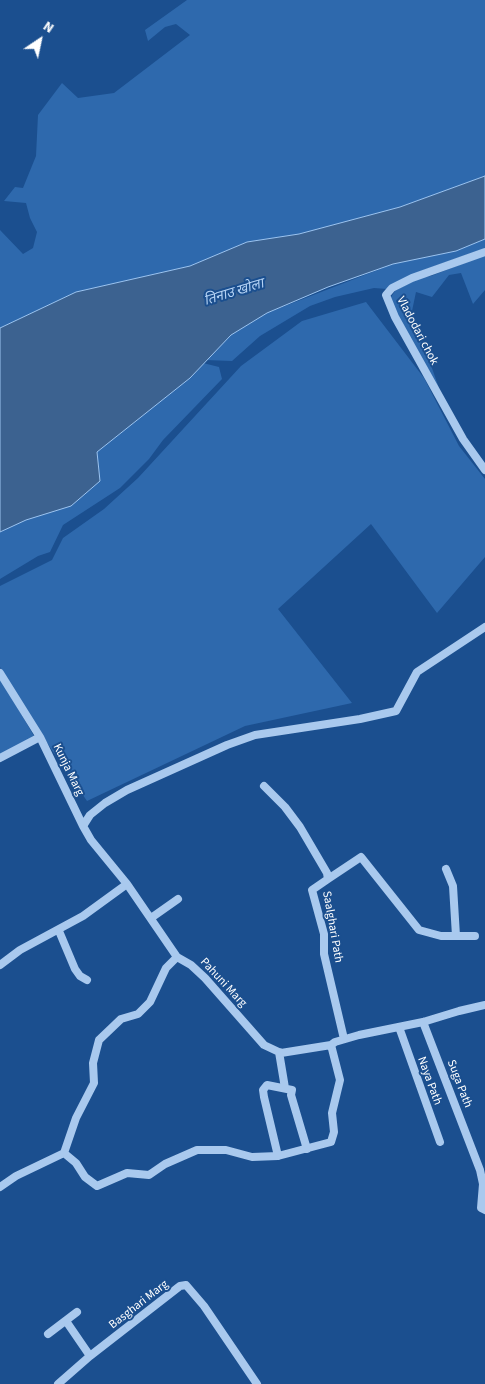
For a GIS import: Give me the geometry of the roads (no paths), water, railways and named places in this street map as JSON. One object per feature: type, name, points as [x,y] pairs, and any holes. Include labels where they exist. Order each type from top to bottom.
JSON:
[{"type":"street","name":"Vladodari chok","points":[[485,252],[412,278],[392,288],[386,295],[395,317],[463,439],[485,470]]},
{"type":"street","points":[[83,826],[90,815],[127,790],[227,745],[256,735],[360,719],[396,711],[417,672],[485,628]]},
{"type":"street","points":[[0,673],[40,737]]},
{"type":"street","name":"Kunja Marg","points":[[0,758],[40,737],[91,840],[127,884],[177,957]]},
{"type":"street","name":"Saalghari Path","points":[[264,786],[284,806],[300,827],[328,879],[312,890],[324,934],[324,954],[344,1039]]},
{"type":"street","points":[[328,879],[361,857],[420,930],[441,936],[476,936]]},
{"type":"street","points":[[446,869],[453,886],[456,936]]},
{"type":"street","points":[[0,965],[20,950],[83,916],[127,884]]},
{"type":"street","points":[[151,918],[178,899]]},
{"type":"street","points":[[58,930],[77,973],[87,980]]},
{"type":"street","points":[[0,1187],[16,1176],[64,1153],[76,1118],[94,1084],[93,1063],[99,1040],[121,1019],[138,1014],[150,1002],[166,968],[177,957]]},
{"type":"street","name":"Pahuni Marg","points":[[177,957],[191,965],[205,978],[264,1045],[279,1052]]},
{"type":"street","points":[[285,1088],[279,1052],[331,1046],[344,1039],[423,1022],[459,1010],[485,1006]]},
{"type":"street","name":"Suga Path","points":[[423,1022],[480,1170],[483,1184],[481,1208],[485,1210]]},
{"type":"street","name":"Naya Path","points":[[399,1027],[440,1142]]},
{"type":"street","points":[[64,1153],[76,1164],[85,1177],[97,1186],[127,1173],[149,1175],[165,1164],[197,1150],[226,1150],[252,1157],[278,1156],[331,1142],[334,1136],[332,1113],[340,1080],[331,1046]]},
{"type":"street","points":[[278,1156],[263,1090],[267,1085],[292,1090],[291,1096],[307,1149]]},
{"type":"street","name":"Basghari Marg","points":[[59,1384],[90,1356],[180,1286],[186,1285],[204,1306],[257,1384]]},
{"type":"street","points":[[48,1334],[77,1312]]},
{"type":"street","points":[[66,1321],[90,1356]]},
{"type":"water","name":"तिनाउ खोला","points":[[485,176],[485,239],[456,251],[393,264],[328,287],[267,313],[231,335],[190,378],[97,452],[100,481],[71,506],[26,520],[0,532],[0,328],[76,292],[190,266],[247,242],[299,234],[400,207]]}]
